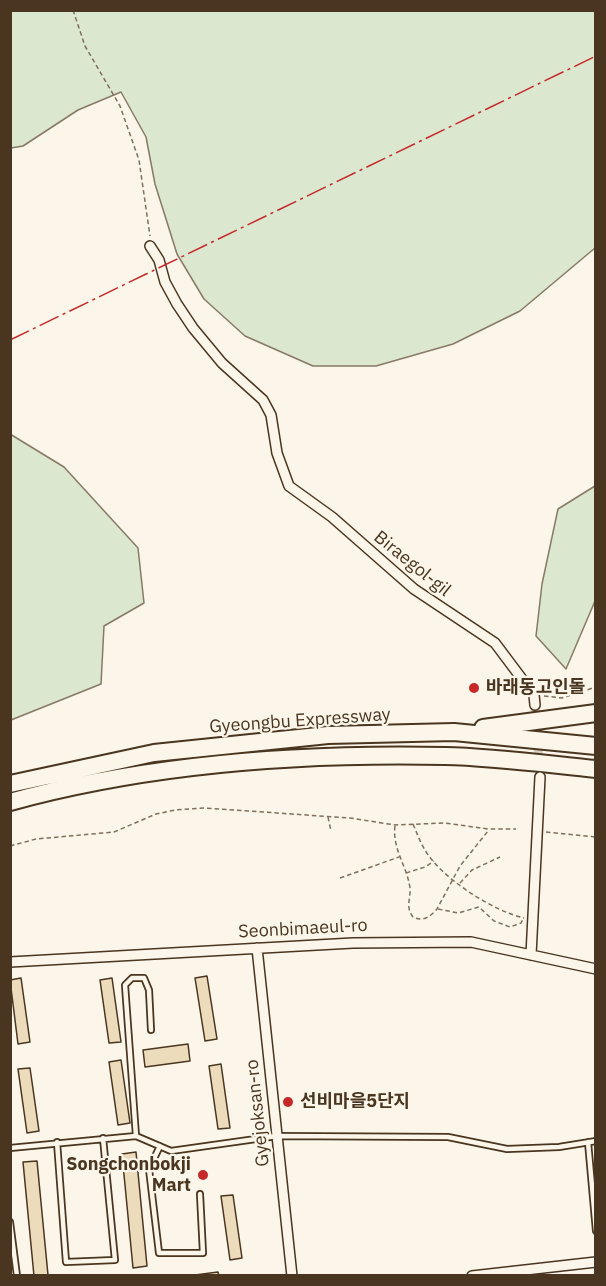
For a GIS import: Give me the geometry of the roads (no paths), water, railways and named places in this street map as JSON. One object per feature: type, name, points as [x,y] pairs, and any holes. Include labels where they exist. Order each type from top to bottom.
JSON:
[{"type":"highway","points":[[454,732],[596,713]]},
{"type":"highway","name":"Gyeongbu Expressway","points":[[10,784],[154,753],[328,735],[454,732],[596,746]]},
{"type":"highway","points":[[448,756],[546,769],[596,779]]},
{"type":"highway","points":[[10,802],[92,782],[176,770],[334,758],[448,756],[596,769]]},
{"type":"street","name":"Biraegol-gil","points":[[150,246],[159,260],[165,282],[194,328],[222,363],[263,400],[271,415],[278,443],[277,453],[289,486],[332,517],[414,589],[495,643],[534,700]]},
{"type":"street","points":[[531,955],[540,777]]},
{"type":"street","name":"Seonbimaeul-ro","points":[[10,962],[364,943],[471,942],[596,969]]},
{"type":"street","name":"Gyejoksan-ro","points":[[257,948],[292,1275]]},
{"type":"street","points":[[472,1275],[596,1262]]},
{"type":"lane","points":[[136,1136],[125,985],[132,978],[144,978],[149,990],[151,1030]]},
{"type":"lane","points":[[10,1148],[136,1136],[171,1151],[277,1136],[448,1137],[507,1149],[559,1147],[596,1141]]},
{"type":"lane","points":[[57,1142],[66,1262],[115,1260],[103,1138]]},
{"type":"lane","points":[[588,1142],[596,1231]]},
{"type":"lane","points":[[160,1146],[149,1169],[159,1253],[203,1252],[200,1194]]},
{"type":"lane","points":[[10,1222],[16,1275]]},
{"type":"tunnel","points":[[535,705],[540,777]]},
{"type":"place","name":"바래동고인돌","points":[[474,688]]},
{"type":"place","name":"선비마을5단지","points":[[288,1102]]},
{"type":"place","name":"Songchonbokji Mart","points":[[203,1175]]}]
